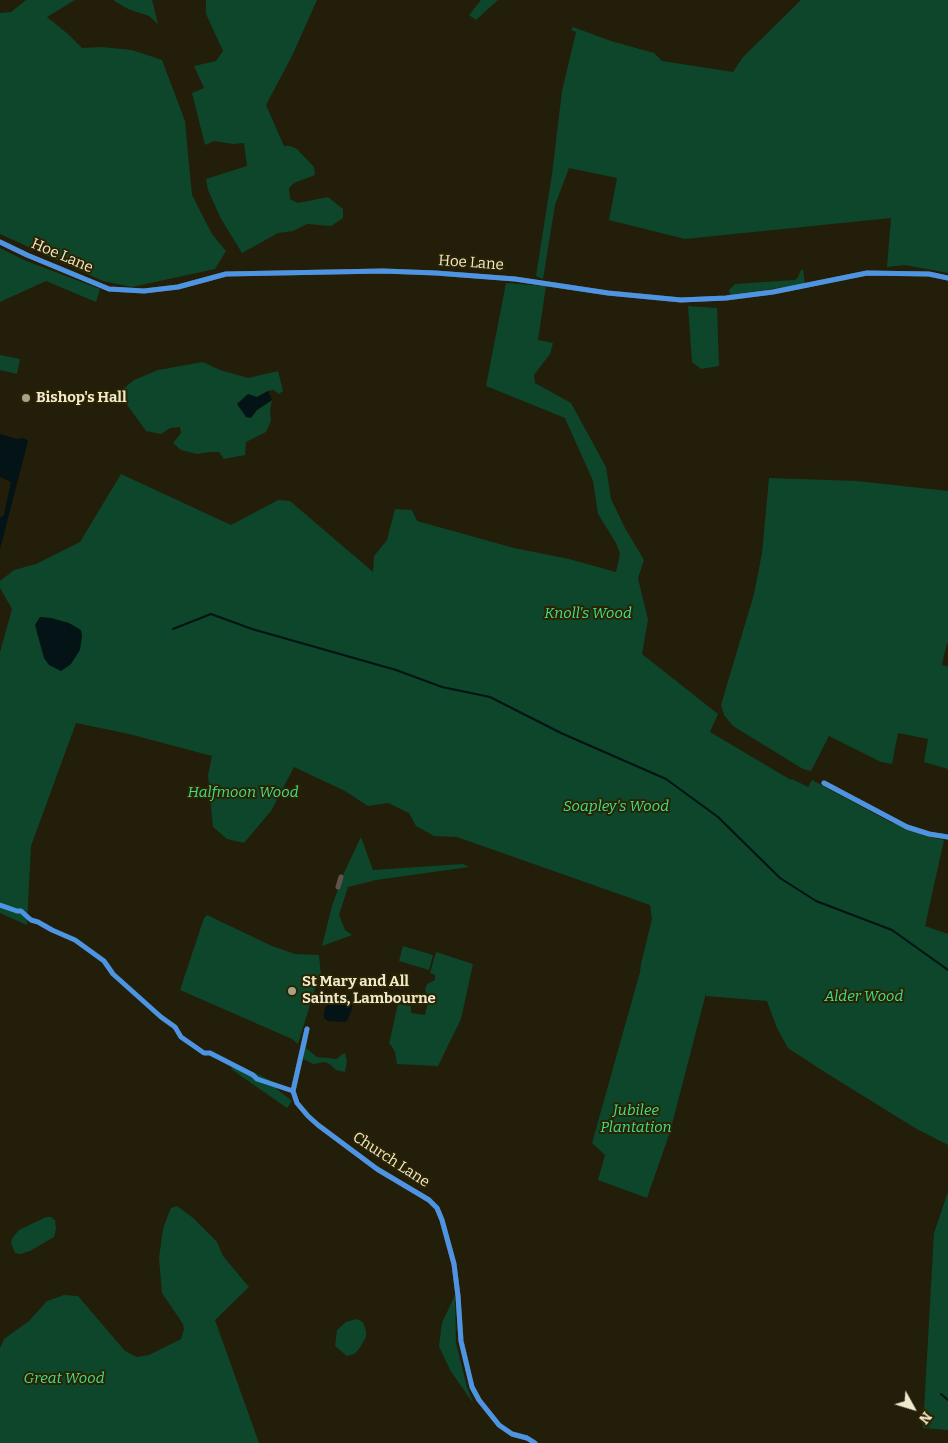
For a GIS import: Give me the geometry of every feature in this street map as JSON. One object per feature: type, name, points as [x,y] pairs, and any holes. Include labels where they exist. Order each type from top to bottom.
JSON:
[{"type":"street","name":"Hoe Lane","points":[[0,242],[109,289],[144,291],[178,287],[226,274],[383,271],[515,279],[608,293],[681,300],[726,298],[773,292],[867,273],[929,274],[948,278]]},
{"type":"street","points":[[824,784],[907,827],[929,834],[948,837]]},
{"type":"street","points":[[338,887],[342,877]]},
{"type":"street","name":"Church Lane","points":[[307,1029],[293,1091],[297,1103],[318,1125],[377,1169],[429,1200],[437,1208],[454,1264],[461,1342],[472,1387],[479,1400],[499,1426],[512,1434],[527,1438],[535,1443]]},
{"type":"green space","points":[[26,0],[75,0],[47,17],[82,48],[102,47],[132,50],[162,60],[185,121],[192,195],[212,234],[226,251],[215,269],[132,287],[103,281],[0,234],[0,13],[11,12]]},
{"type":"green space","points":[[113,0],[152,0],[158,24],[149,16],[128,9]]},
{"type":"green space","points":[[206,0],[317,0],[292,56],[266,105],[284,146],[297,149],[314,167],[315,175],[294,183],[289,188],[290,199],[298,203],[328,197],[343,209],[343,218],[331,226],[307,224],[293,231],[278,233],[242,253],[220,217],[208,190],[206,179],[247,166],[244,143],[233,144],[214,141],[205,145],[192,93],[204,88],[194,66],[216,61],[223,51],[206,14]]},
{"type":"green space","points":[[481,0],[498,0],[476,20],[469,15]]},
{"type":"green space","points":[[801,0],[948,0],[948,273],[905,265],[887,267],[891,218],[685,239],[609,220],[617,178],[569,168],[555,205],[543,279],[536,276],[552,174],[562,91],[576,32],[571,30],[573,27],[611,41],[654,53],[662,61],[733,72],[743,57]]},
{"type":"green space","points":[[0,248],[24,260],[100,289],[96,302],[46,281],[0,302]]},
{"type":"green space","points":[[801,270],[803,270],[805,284],[730,295],[729,290],[735,284],[794,280],[797,279]]},
{"type":"green space","points":[[506,283],[546,286],[538,340],[553,343],[550,354],[534,375],[535,383],[571,403],[606,467],[611,499],[644,560],[638,578],[648,620],[642,654],[718,714],[710,732],[791,780],[808,787],[812,780],[892,823],[925,836],[944,840],[925,926],[948,934],[948,1145],[915,1128],[788,1048],[777,1028],[767,1001],[706,996],[706,993],[670,1132],[647,1198],[598,1180],[605,1155],[592,1143],[640,972],[652,919],[650,905],[457,837],[434,836],[416,826],[409,813],[388,803],[368,806],[345,791],[294,767],[271,811],[244,843],[227,839],[213,827],[208,775],[212,756],[129,734],[76,723],[31,846],[27,925],[0,913],[0,652],[12,609],[0,588],[0,581],[14,570],[36,564],[80,542],[121,474],[231,525],[278,500],[290,501],[373,572],[374,556],[387,540],[395,509],[412,510],[417,521],[514,548],[569,559],[616,572],[620,554],[616,543],[598,514],[593,481],[565,418],[486,386]]},
{"type":"green space","points":[[688,306],[717,308],[719,366],[701,369],[692,362]]},
{"type":"green space","points":[[0,355],[20,359],[17,374],[0,370]]},
{"type":"green space","points":[[203,362],[220,370],[248,378],[278,371],[283,391],[279,394],[274,390],[268,391],[257,397],[257,410],[272,400],[270,410],[271,421],[266,432],[246,442],[245,455],[224,459],[219,452],[197,454],[181,450],[173,443],[181,433],[180,427],[170,428],[161,434],[146,431],[125,402],[123,389],[134,380],[158,370]]},
{"type":"green space","points":[[769,478],[857,481],[948,491],[948,644],[942,665],[948,667],[948,769],[924,762],[928,739],[898,733],[892,764],[881,762],[829,736],[811,771],[803,769],[733,726],[724,715],[721,705],[754,594],[762,553]]},
{"type":"green space","points":[[361,837],[373,870],[463,864],[469,867],[376,880],[348,887],[339,915],[345,930],[352,935],[322,946],[332,906],[343,875]]},
{"type":"green space","points":[[207,915],[272,946],[295,954],[319,955],[321,975],[317,982],[298,1044],[292,1039],[180,990],[204,918]]},
{"type":"green space","points":[[403,946],[433,955],[429,970],[399,961]]},
{"type":"green space","points":[[436,952],[473,964],[461,1019],[438,1066],[397,1064],[395,1052],[389,1044],[398,1004],[411,1006],[411,1013],[425,1015],[429,998],[425,990],[427,984],[435,980],[435,975],[430,973]]},
{"type":"green space","points":[[305,1039],[308,1039],[306,1048],[317,1057],[337,1059],[345,1053],[347,1061],[345,1072],[336,1070],[325,1062],[313,1064],[303,1059]]},
{"type":"green space","points":[[235,1064],[270,1080],[278,1090],[292,1101],[287,1108],[231,1069]]},
{"type":"green space","points":[[948,1192],[948,1430],[923,1428],[934,1233]]},
{"type":"green space","name":"Great Wood","points":[[177,1206],[192,1217],[217,1242],[223,1256],[249,1287],[215,1320],[259,1443],[0,1443],[0,1348],[4,1339],[29,1321],[47,1301],[64,1295],[78,1296],[125,1351],[137,1357],[149,1355],[181,1339],[184,1330],[183,1324],[162,1293],[159,1258],[163,1229],[171,1208]]},
{"type":"green space","points":[[46,1217],[51,1217],[55,1220],[56,1229],[54,1237],[30,1251],[20,1254],[15,1253],[11,1243],[19,1230]]},
{"type":"green space","points":[[455,1295],[456,1343],[473,1403],[450,1370],[439,1346],[442,1323]]},
{"type":"green space","points":[[356,1319],[363,1322],[366,1337],[354,1354],[347,1356],[335,1346],[337,1330],[346,1322]]},
{"type":"shaded area","points":[[268,391],[272,400],[257,410],[251,418],[246,417],[237,404],[248,394],[257,397]]},
{"type":"shaded area","points":[[0,434],[17,439],[24,438],[28,441],[0,549],[0,518],[4,515],[11,482],[0,477]]},
{"type":"shaded area","points":[[40,617],[69,623],[81,630],[80,650],[71,664],[61,671],[49,665],[44,658],[35,625]]},
{"type":"shaded area","points":[[341,995],[348,996],[352,1003],[348,1019],[345,1022],[328,1021],[324,1018],[324,1011],[329,998]]},
{"type":"waterway","points":[[173,629],[211,614],[252,629],[396,670],[442,687],[490,697],[561,733],[666,779],[718,817],[780,878],[816,901],[892,930],[948,970]]},
{"type":"waterway","points":[[941,1394],[948,1400]]},
{"type":"cycle path","points":[[0,242],[109,289],[144,291],[178,287],[226,274],[383,271],[515,279],[608,293],[681,300],[726,298],[773,292],[867,273],[929,274],[948,278]]},
{"type":"cycle path","points":[[824,783],[907,827],[929,834],[948,837]]},
{"type":"cycle path","points":[[0,905],[21,911],[31,920],[75,940],[104,961],[113,974],[175,1027],[181,1037],[204,1053],[210,1053],[253,1075],[257,1079],[293,1091]]},
{"type":"cycle path","points":[[307,1029],[293,1091],[297,1103],[318,1125],[377,1169],[429,1200],[437,1208],[454,1264],[461,1341],[472,1387],[479,1400],[499,1425],[512,1434],[527,1438],[535,1443]]},
{"type":"place","name":"Bishop's Hall","points":[[26,398]]},
{"type":"place","name":"St Mary and All Saints, Lambourne","points":[[292,991]]},
{"type":"park label","name":"Knoll's Wood","points":[[588,614]]},
{"type":"park label","name":"Halfmoon Wood","points":[[243,793]]},
{"type":"park label","name":"Soapley's Wood","points":[[616,807]]},
{"type":"park label","name":"Alder Wood","points":[[864,997]]},
{"type":"park label","name":"Jubilee Plantation","points":[[636,1120]]}]
